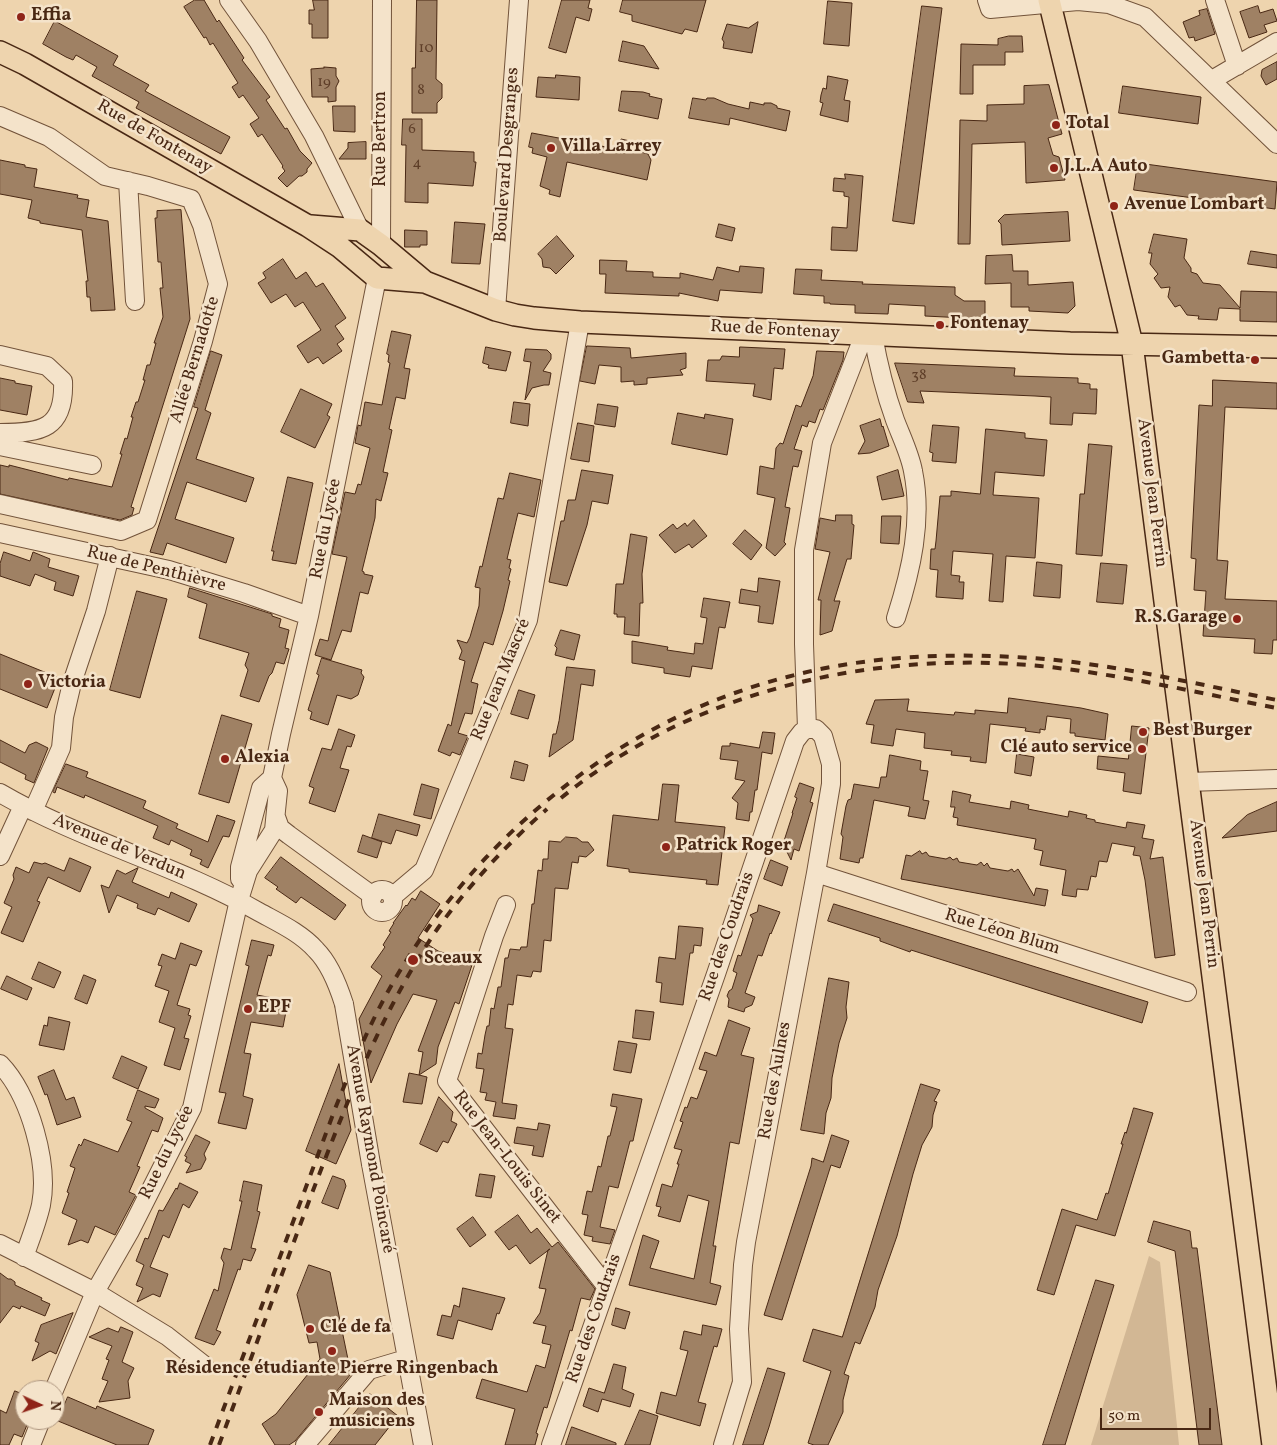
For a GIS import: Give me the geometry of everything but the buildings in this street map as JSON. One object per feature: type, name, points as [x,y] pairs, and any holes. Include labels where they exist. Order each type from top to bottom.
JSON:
[{"type":"main road","name":"Avenue Jean Perrin","points":[[1050,2],[1132,344],[1273,1445]]},
{"type":"main road","name":"Rue de Fontenay","points":[[0,52],[25,64],[308,226],[340,247],[377,278],[424,282],[496,310],[534,318],[580,322],[868,335],[1132,344]]},
{"type":"main road","name":"Rue de Fontenay","points":[[308,226],[360,230],[381,245],[424,282]]},
{"type":"main road","points":[[358,261],[360,230]]},
{"type":"main road","name":"Rue Bertron","points":[[377,278],[382,263],[381,245]]},
{"type":"main road","points":[[1132,344],[1277,347]]},
{"type":"street","points":[[229,0],[258,41],[314,136],[360,230]]},
{"type":"street","name":"Rue Bertron","points":[[381,245],[382,0]]},
{"type":"street","name":"Boulevard Desgranges","points":[[496,310],[519,0]]},
{"type":"street","points":[[987,0],[990,9],[1050,2],[1078,1],[1109,4],[1145,17],[1277,144]]},
{"type":"street","points":[[1215,0],[1237,66]]},
{"type":"street","points":[[1212,80],[1277,42]]},
{"type":"street","name":"Allée Bernadotte","points":[[0,116],[49,137],[105,176],[192,199],[202,225],[218,284],[203,341],[147,520],[121,530],[0,504]]},
{"type":"street","points":[[128,181],[135,301]]},
{"type":"street","name":"Rue du Lycée","points":[[239,900],[240,867],[261,788],[272,778],[310,616],[377,278]]},
{"type":"street","name":"Rue Jean Mascré","points":[[276,817],[280,828],[288,835],[372,896],[378,890],[383,890],[387,891],[392,897],[424,870],[528,620],[580,322]]},
{"type":"street","points":[[868,335],[913,470],[916,504],[914,550],[907,584],[896,618]]},
{"type":"street","points":[[807,729],[804,644],[804,550],[822,443],[868,335]]},
{"type":"street","points":[[0,354],[47,366],[63,381],[64,397],[58,416],[46,428],[22,433],[0,433]]},
{"type":"street","points":[[0,446],[92,465]]},
{"type":"street","name":"Rue de Penthièvre","points":[[0,533],[168,570],[238,591],[310,616]]},
{"type":"street","points":[[0,856],[61,748],[64,717],[72,683],[96,611],[110,556]]},
{"type":"street","name":"Rue des Aulnes","points":[[723,1445],[742,1382],[739,1329],[746,1242],[831,784],[831,764],[823,736],[816,730],[807,729]]},
{"type":"street","name":"Rue des Coudrais","points":[[551,1445],[716,974],[795,741],[807,729]]},
{"type":"street","name":"Rue du Lycée","points":[[58,1380],[96,1292],[130,1231],[192,1108],[239,900],[248,871],[274,830],[278,790],[272,778]]},
{"type":"street","points":[[1188,782],[1277,779]]},
{"type":"street","name":"Avenue de Verdun","points":[[0,792],[28,808],[239,900]]},
{"type":"street","name":"Rue Léon Blum","points":[[816,873],[1187,992]]},
{"type":"street","name":"Avenue Raymond Poincaré","points":[[239,900],[291,929],[316,950],[332,973],[344,1004],[371,1164],[423,1445]]},
{"type":"street","name":"Rue Jean-Louis Sinet","points":[[506,904],[448,1081],[606,1286]]},
{"type":"street","points":[[0,1064],[21,1098],[33,1123],[40,1152],[44,1182],[41,1206],[24,1257]]},
{"type":"street","points":[[0,1244],[96,1292],[167,1336],[204,1366]]},
{"type":"street","points":[[305,1445],[375,1368],[406,1359]]},
{"type":"street","points":[[31,1445],[38,1430]]},
{"type":"shaded area","points":[[1149,1256],[1160,1262],[1179,1445],[1091,1445]]},
{"type":"railway","points":[[210,1445],[335,1109],[373,1020],[401,969],[436,918],[475,870],[518,825],[566,786],[617,750],[671,720],[728,696],[815,670],[900,658],[986,656],[1048,659],[1114,668],[1277,700]]},
{"type":"railway","points":[[561,798],[613,761],[668,730],[727,705],[787,686],[850,672],[913,665],[977,663],[1040,666],[1129,679],[1277,708]]},
{"type":"railway","points":[[219,1445],[336,1130],[366,1060],[399,992],[438,928],[462,896],[517,836],[547,809]]},
{"type":"place","name":"Effia","points":[[21,17]]},
{"type":"place","name":"Total","points":[[1056,125]]},
{"type":"place","name":"Villa Larrey","points":[[551,148]]},
{"type":"place","name":"J.L.A Auto","points":[[1054,168]]},
{"type":"place","name":"Avenue Lombart","points":[[1114,206]]},
{"type":"place","name":"Fontenay","points":[[940,325]]},
{"type":"place","name":"Gambetta","points":[[1255,360]]},
{"type":"place","name":"R.S.Garage","points":[[1237,619]]},
{"type":"place","name":"Victoria","points":[[28,684]]},
{"type":"place","name":"Best Burger","points":[[1143,732]]},
{"type":"place","name":"Clé auto service","points":[[1142,749]]},
{"type":"place","name":"Alexia","points":[[225,759]]},
{"type":"place","name":"Patrick Roger","points":[[666,847]]},
{"type":"place","name":"Sceaux","points":[[413,960]]},
{"type":"place","name":"EPF","points":[[248,1009]]},
{"type":"place","name":"Clé de fa","points":[[310,1329]]},
{"type":"place","name":"Résidence étudiante Pierre Ringenbach","points":[[332,1351]]},
{"type":"place","name":"Maison des musiciens","points":[[319,1412]]}]
